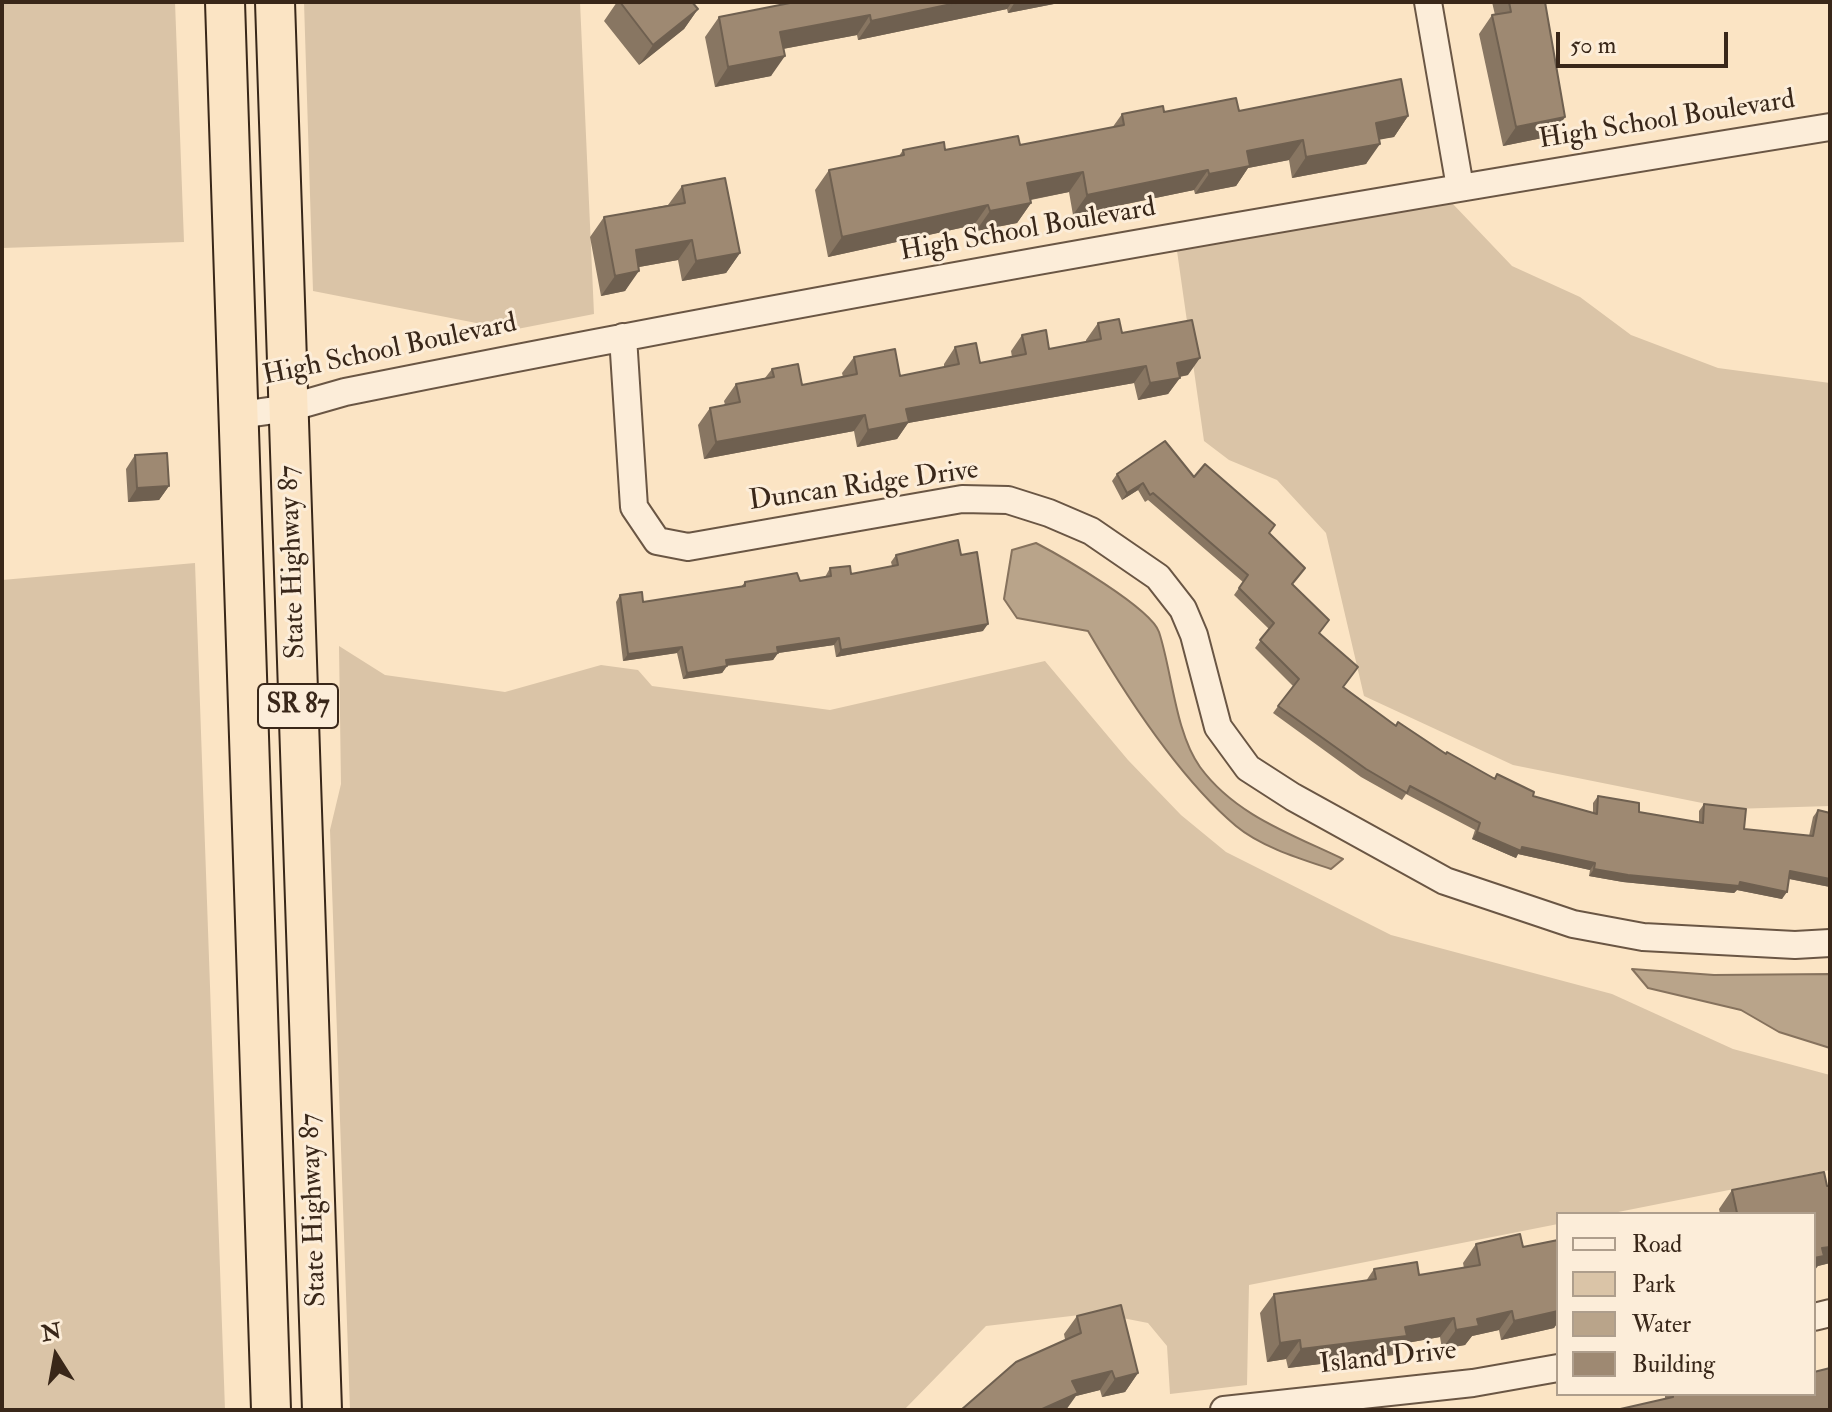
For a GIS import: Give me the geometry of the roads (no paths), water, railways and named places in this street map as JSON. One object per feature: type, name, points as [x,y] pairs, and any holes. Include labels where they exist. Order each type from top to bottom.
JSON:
[{"type":"highway","name":"SR 87","points":[[225,2],[271,1410]]},
{"type":"highway","name":"State Highway 87","points":[[275,2],[322,1410]]},
{"type":"street","points":[[1428,2],[1460,187]]},
{"type":"street","name":"High School Boulevard","points":[[240,415],[289,408],[360,388],[623,337],[1460,187],[1830,127]]},
{"type":"street","name":"Duncan Ridge Drive","points":[[623,337],[634,507],[657,541],[688,547],[962,499],[1008,500],[1049,513],[1091,531],[1158,577],[1183,609],[1194,635],[1218,727],[1248,768],[1348,828],[1445,881],[1573,924],[1643,937],[1768,944],[1830,943]]},
{"type":"street","name":"Island Drive","points":[[1224,1410],[1473,1383],[1556,1368]]},
{"type":"water","points":[[1036,543],[1104,583],[1152,622],[1159,632],[1185,737],[1200,767],[1214,784],[1265,822],[1343,859],[1331,869],[1282,852],[1236,826],[1174,760],[1136,708],[1088,631],[1017,618],[1004,599],[1012,550]]},
{"type":"water","points":[[1632,969],[1714,975],[1830,974],[1830,1048],[1779,1032],[1741,1010],[1648,988]]}]
